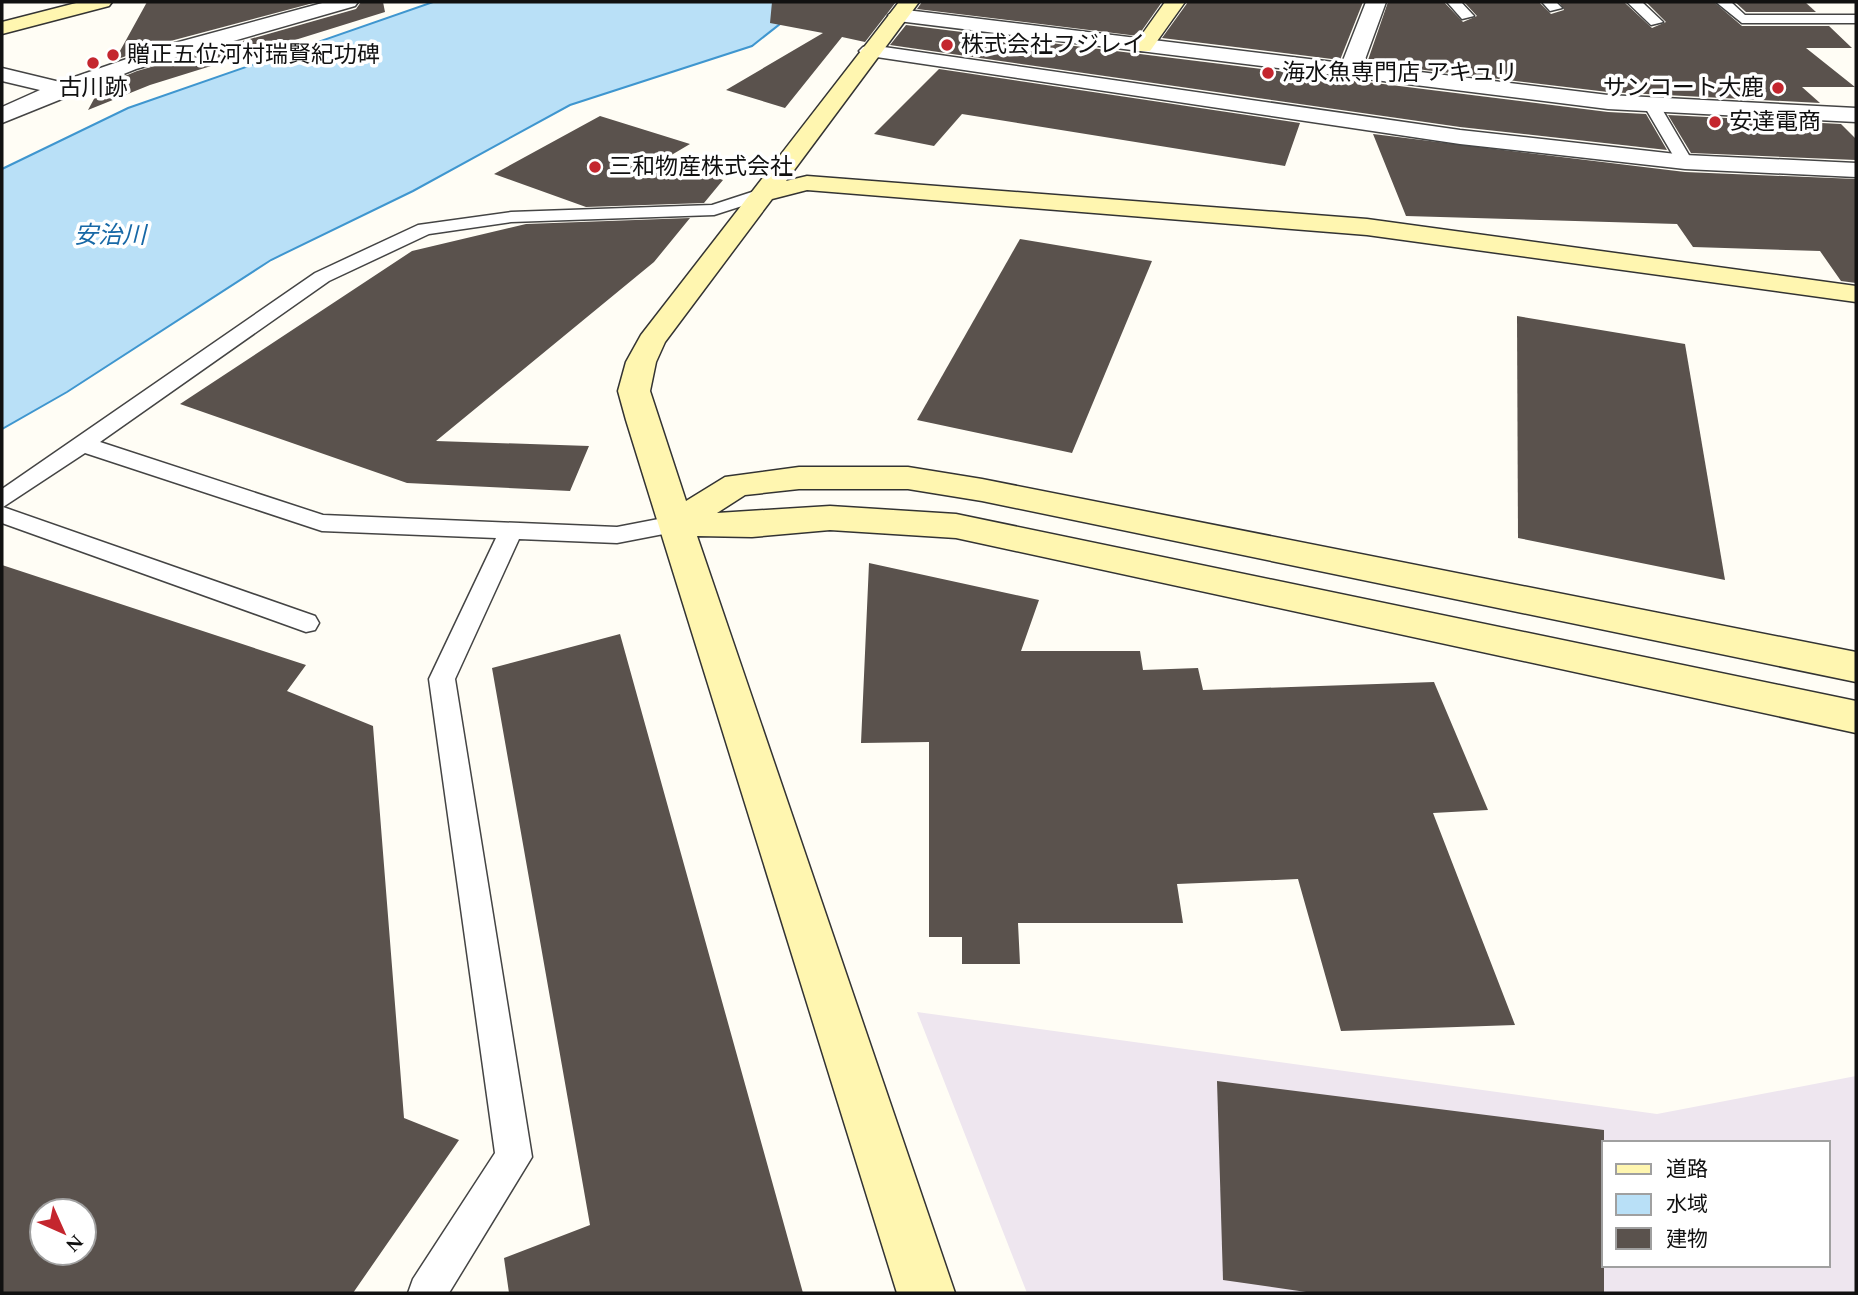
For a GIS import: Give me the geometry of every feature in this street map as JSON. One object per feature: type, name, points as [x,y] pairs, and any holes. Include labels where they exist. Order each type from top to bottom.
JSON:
[{"type":"street","points":[[2,28],[102,2]]},
{"type":"street","points":[[2,116],[57,88],[179,49],[348,2]]},
{"type":"street","points":[[1143,47],[1175,2]]},
{"type":"street","points":[[1350,71],[1376,2]]},
{"type":"street","points":[[926,1293],[674,524],[634,391],[650,341],[870,51],[904,9],[1143,47],[1570,97],[1651,104],[1856,114]]},
{"type":"street","points":[[870,51],[1460,136],[1685,162],[1856,170]]},
{"type":"street","points":[[2,74],[57,88]]},
{"type":"street","points":[[761,194],[807,183],[1367,227],[1856,294]]},
{"type":"street","points":[[674,524],[737,485],[799,478],[908,478],[982,490],[1856,667]]},
{"type":"street","points":[[674,524],[752,525],[830,518],[956,526],[1856,717]]},
{"type":"lane","points":[[1454,2],[1467,16]]},
{"type":"lane","points":[[1634,2],[1656,22]]},
{"type":"lane","points":[[1723,2],[1742,19],[1852,19]]},
{"type":"lane","points":[[1824,2],[1852,19]]},
{"type":"lane","points":[[1651,104],[1685,162]]},
{"type":"lane","points":[[2,500],[322,277],[424,229],[511,217],[714,210],[761,194]]},
{"type":"lane","points":[[82,444],[322,523],[510,533],[617,535],[674,524]]},
{"type":"lane","points":[[2,516],[306,623]]},
{"type":"lane","points":[[427,1293],[514,1157],[442,679],[510,533]]},
{"type":"shaded area","points":[[917,1012],[1657,1114],[1856,1076],[1856,1293],[1027,1293]]},
{"type":"water","name":"安治川","points":[[433,2],[808,2],[752,46],[570,105],[413,191],[271,260],[67,392],[2,429],[2,169],[128,108]]},
{"type":"building","points":[[147,2],[317,2],[163,43],[115,60]]},
{"type":"building","points":[[361,2],[383,2],[385,12],[150,85],[88,110],[101,86],[137,71],[356,9]]},
{"type":"building","points":[[772,2],[896,2],[865,42],[842,37],[785,108],[726,90],[823,33],[770,23]]},
{"type":"building","points":[[922,2],[1162,2],[1138,36],[917,9]]},
{"type":"building","points":[[1188,2],[1363,2],[1340,60],[1162,38]]},
{"type":"building","points":[[1388,2],[1444,2],[1463,22],[1477,16],[1464,2],[1539,2],[1551,14],[1564,10],[1559,2],[1624,2],[1652,28],[1666,22],[1646,2],[1714,2],[1742,26],[1829,26],[1852,48],[1806,48],[1855,87],[1802,87],[1820,103],[1608,92],[1367,63]]},
{"type":"building","points":[[1735,2],[1805,2],[1816,12],[1746,12]]},
{"type":"building","points":[[906,25],[1608,112],[1646,114],[1667,150],[1460,127],[890,45]]},
{"type":"building","points":[[939,69],[1300,123],[1285,166],[962,114],[934,146],[874,134]]},
{"type":"building","points":[[1668,115],[1841,124],[1856,139],[1856,160],[1691,153]]},
{"type":"building","name":"三和物産株式会社","points":[[600,116],[690,144],[663,160],[723,180],[704,203],[586,207],[494,174]]},
{"type":"building","points":[[1373,134],[1685,172],[1856,179],[1856,283],[1841,281],[1820,251],[1693,247],[1677,224],[1406,216]]},
{"type":"building","points":[[690,218],[654,262],[436,441],[589,446],[570,491],[407,483],[180,404],[412,251],[526,224]]},
{"type":"building","points":[[1020,239],[1152,261],[1072,453],[917,420]]},
{"type":"building","points":[[1517,316],[1685,344],[1725,580],[1518,538]]},
{"type":"building","points":[[869,563],[1039,600],[1021,651],[1140,651],[1143,670],[1198,668],[1203,690],[1434,682],[1488,810],[1433,813],[1515,1025],[1341,1031],[1298,879],[1177,884],[1183,923],[1018,923],[1020,964],[962,964],[962,937],[929,937],[929,742],[861,743]]},
{"type":"building","points":[[2,565],[306,665],[287,691],[373,726],[404,1118],[459,1140],[353,1293],[2,1293]]},
{"type":"building","points":[[620,634],[803,1293],[509,1293],[504,1258],[590,1225],[492,668]]},
{"type":"building","points":[[1217,1081],[1604,1130],[1604,1293],[1313,1293],[1223,1280]]},
{"type":"place","name":"株式会社フジレイ","points":[[947,45]]},
{"type":"place","name":"贈正五位河村瑞賢紀功碑","points":[[113,55]]},
{"type":"place","name":"古川跡","points":[[93,63]]},
{"type":"place","name":"海水魚専門店 アキュリ","points":[[1268,73]]},
{"type":"place","name":"サンコート大鹿","points":[[1778,88]]},
{"type":"place","name":"安達電商","points":[[1715,122]]},
{"type":"place","name":"三和物産株式会社","points":[[595,167]]}]
